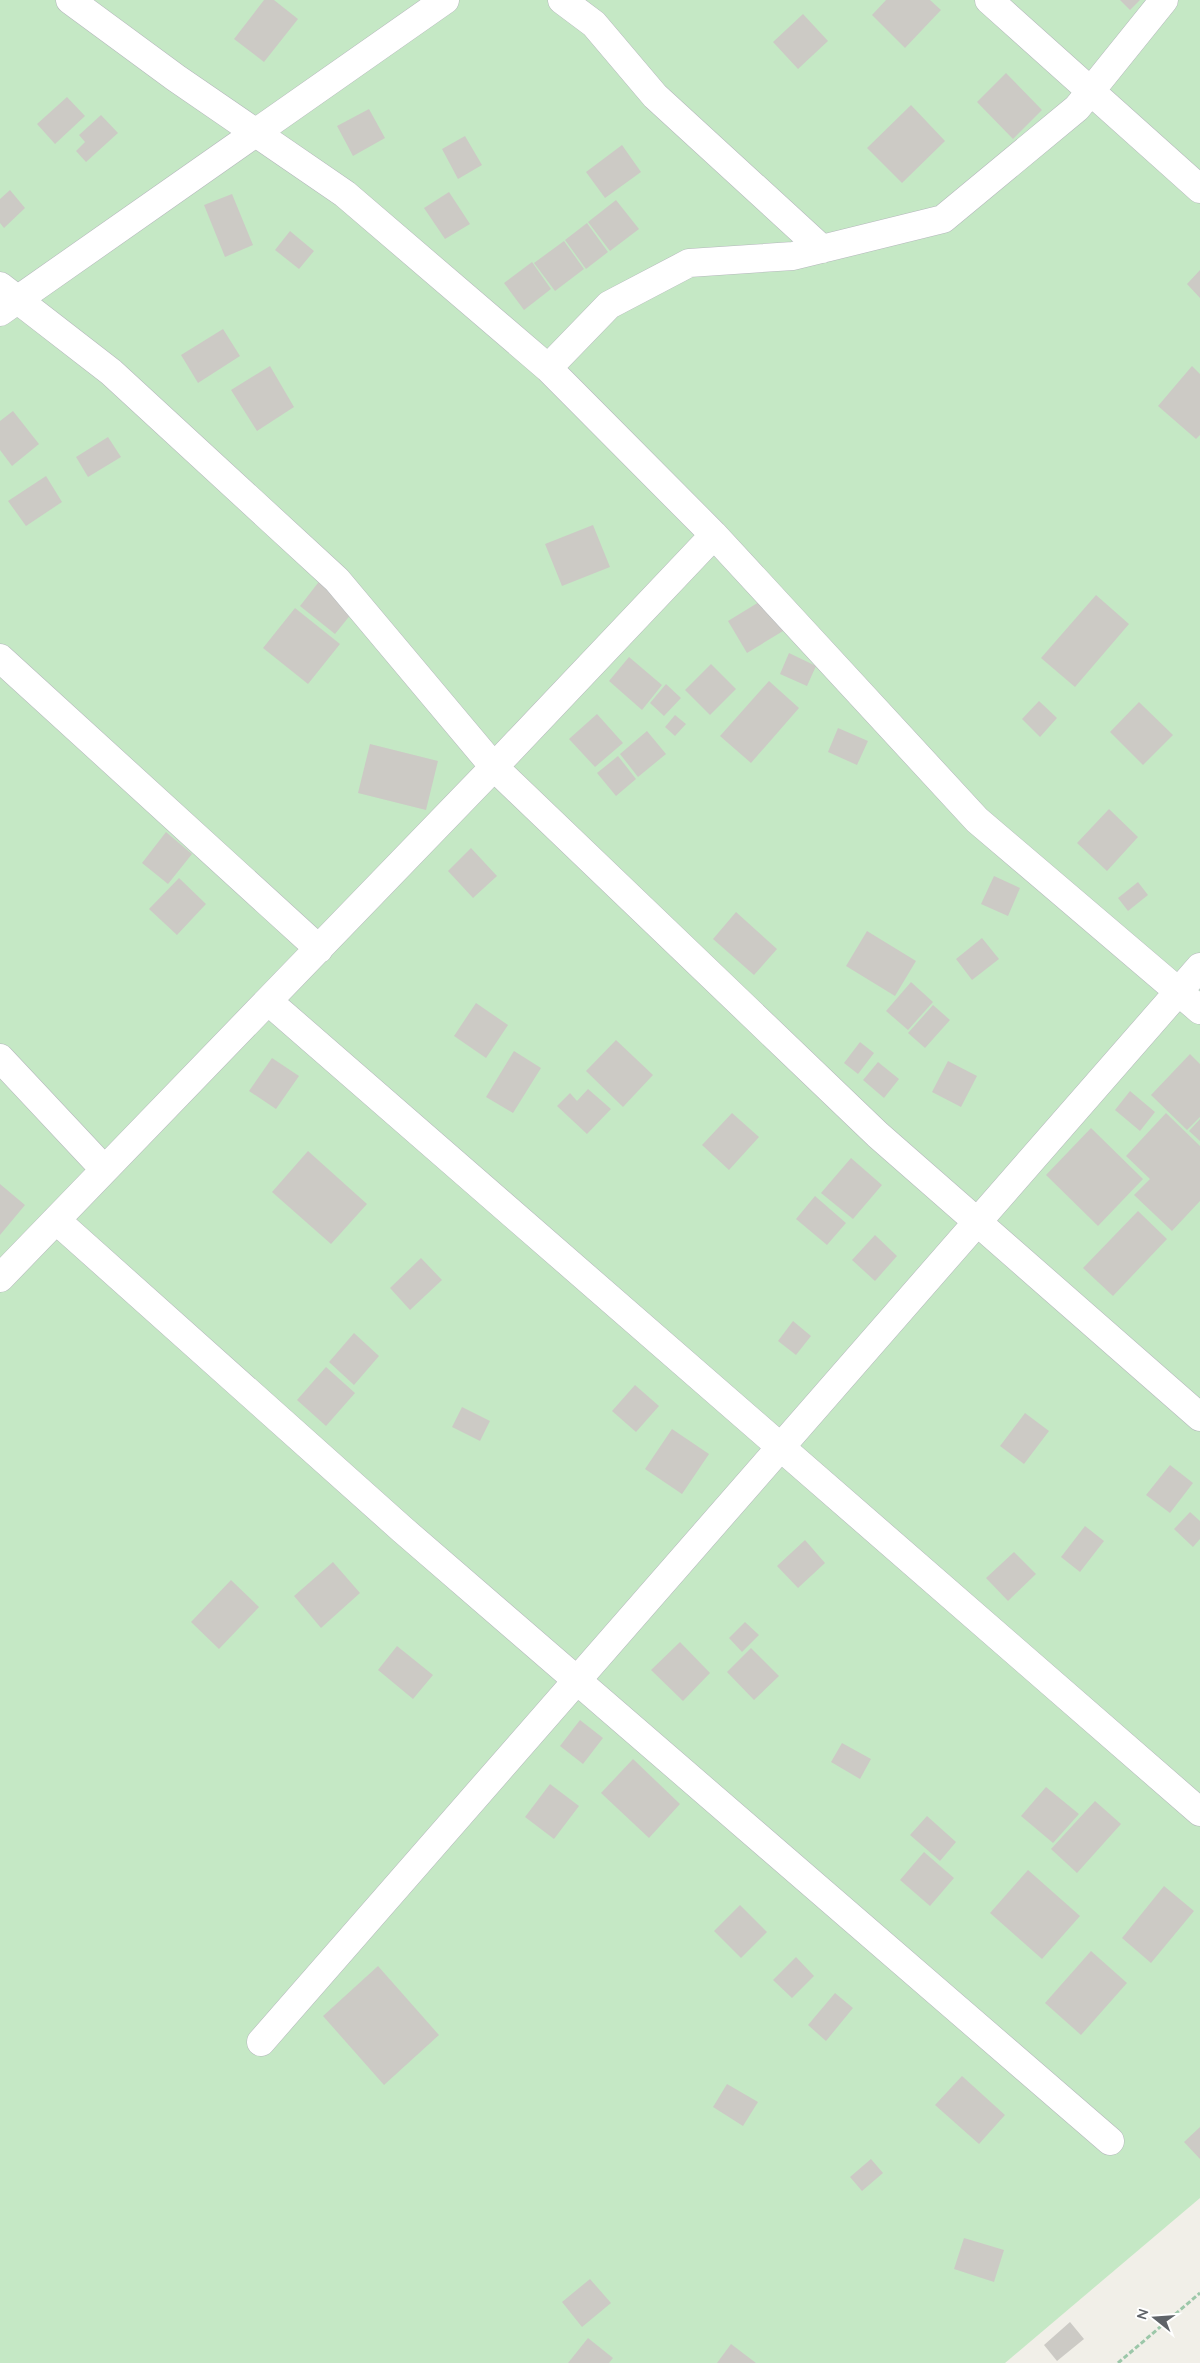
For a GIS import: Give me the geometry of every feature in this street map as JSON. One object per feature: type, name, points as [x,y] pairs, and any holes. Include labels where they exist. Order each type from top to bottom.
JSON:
[{"type":"street","points":[[70,0],[176,78],[346,194],[548,368],[714,534],[977,820],[1200,1010]]},
{"type":"street","points":[[444,0],[255,132],[6,299],[111,372],[337,580],[494,766],[878,1135],[1200,1417]]},
{"type":"street","points":[[562,0],[594,24],[655,96],[822,249]]},
{"type":"street","points":[[989,0],[1200,189]]},
{"type":"street","points":[[548,368],[609,305],[689,262],[793,256],[944,219],[1077,108],[1164,0]]},
{"type":"street","points":[[0,1278],[494,766],[714,534]]},
{"type":"street","points":[[0,658],[318,948]]},
{"type":"street","points":[[261,2042],[1200,967]]},
{"type":"street","points":[[268,1001],[1200,1812]]},
{"type":"street","points":[[0,1058],[104,1169]]},
{"type":"street","points":[[56,1220],[403,1530],[1110,2140]]},
{"type":"path","points":[[1118,2363],[1200,2293]]},
{"type":"green space","points":[[0,0],[1200,0],[1200,2198],[1005,2363],[0,2363]]},
{"type":"building","points":[[264,0],[274,0],[298,19],[264,62],[234,39]]},
{"type":"building","points":[[886,0],[930,0],[941,10],[905,48],[872,15]]},
{"type":"building","points":[[1120,0],[1140,0],[1130,10]]},
{"type":"building","points":[[803,14],[828,41],[798,69],[773,42]]},
{"type":"building","points":[[1006,73],[1042,110],[1013,139],[977,102]]},
{"type":"building","points":[[67,97],[85,116],[55,144],[37,124]]},
{"type":"building","points":[[911,105],[945,141],[902,183],[867,148]]},
{"type":"building","points":[[369,109],[385,138],[353,156],[337,126]]},
{"type":"building","points":[[101,115],[118,133],[86,162],[76,151],[85,142],[79,135]]},
{"type":"building","points":[[465,136],[482,165],[458,179],[442,149]]},
{"type":"building","points":[[622,145],[641,172],[605,198],[586,172]]},
{"type":"building","points":[[10,190],[25,208],[4,228],[0,223],[0,199]]},
{"type":"building","points":[[449,192],[470,224],[445,239],[424,208]]},
{"type":"building","points":[[232,194],[253,245],[225,257],[204,205]]},
{"type":"building","points":[[616,200],[639,229],[610,251],[588,222]]},
{"type":"building","points":[[587,223],[608,252],[586,269],[565,240]]},
{"type":"building","points":[[290,231],[314,251],[299,269],[275,250]]},
{"type":"building","points":[[564,241],[584,269],[555,291],[534,263]]},
{"type":"building","points":[[532,262],[551,289],[524,310],[504,283]]},
{"type":"building","points":[[1200,270],[1200,298],[1187,284]]},
{"type":"building","points":[[223,329],[240,356],[198,383],[181,355]]},
{"type":"building","points":[[270,366],[294,407],[257,431],[231,390]]},
{"type":"building","points":[[1192,366],[1200,374],[1200,435],[1196,439],[1158,406]]},
{"type":"building","points":[[13,411],[39,444],[12,466],[0,450],[0,421]]},
{"type":"building","points":[[108,437],[121,457],[88,477],[76,457]]},
{"type":"building","points":[[46,476],[62,502],[26,526],[8,501]]},
{"type":"building","points":[[593,525],[610,567],[562,586],[545,544]]},
{"type":"building","points":[[321,579],[356,608],[335,634],[300,606]]},
{"type":"building","points":[[1096,595],[1129,624],[1075,687],[1041,658]]},
{"type":"building","points":[[769,596],[788,628],[747,653],[728,621]]},
{"type":"building","points":[[295,608],[340,644],[308,684],[263,648]]},
{"type":"building","points":[[789,653],[816,666],[807,686],[780,674]]},
{"type":"building","points":[[629,657],[662,685],[642,710],[609,681]]},
{"type":"building","points":[[711,664],[736,689],[710,715],[685,690]]},
{"type":"building","points":[[769,681],[799,708],[751,763],[720,736]]},
{"type":"building","points":[[666,684],[681,698],[664,716],[650,703]]},
{"type":"building","points":[[1039,701],[1057,718],[1040,737],[1022,719]]},
{"type":"building","points":[[1139,702],[1173,735],[1143,765],[1110,732]]},
{"type":"building","points":[[597,714],[623,743],[595,767],[569,739]]},
{"type":"building","points":[[675,715],[686,724],[675,736],[665,727]]},
{"type":"building","points":[[838,728],[868,741],[857,765],[828,752]]},
{"type":"building","points":[[647,731],[666,754],[638,777],[620,754]]},
{"type":"building","points":[[370,744],[438,761],[426,810],[358,793]]},
{"type":"building","points":[[618,756],[636,779],[616,796],[597,773]]},
{"type":"building","points":[[1109,809],[1138,837],[1107,871],[1077,843]]},
{"type":"building","points":[[166,832],[192,854],[168,884],[142,863]]},
{"type":"building","points":[[471,848],[497,876],[473,898],[448,871]]},
{"type":"building","points":[[994,876],[1020,888],[1008,916],[981,904]]},
{"type":"building","points":[[179,878],[206,904],[177,935],[149,909]]},
{"type":"building","points":[[1138,882],[1148,895],[1128,911],[1118,898]]},
{"type":"building","points":[[736,912],[777,949],[754,975],[713,939]]},
{"type":"building","points":[[867,931],[916,961],[895,996],[846,966]]},
{"type":"building","points":[[982,938],[999,959],[972,980],[956,959]]},
{"type":"building","points":[[911,982],[933,1002],[908,1030],[886,1011]]},
{"type":"building","points":[[476,1003],[508,1025],[486,1058],[454,1036]]},
{"type":"building","points":[[933,1005],[950,1020],[925,1048],[908,1033]]},
{"type":"building","points":[[616,1040],[653,1075],[623,1107],[586,1071]]},
{"type":"building","points":[[860,1042],[874,1053],[858,1074],[844,1063]]},
{"type":"building","points":[[514,1051],[541,1068],[513,1113],[486,1097]]},
{"type":"building","points":[[1190,1054],[1200,1064],[1200,1117],[1187,1130],[1151,1095]]},
{"type":"building","points":[[272,1058],[299,1076],[276,1109],[249,1091]]},
{"type":"building","points":[[948,1061],[977,1076],[961,1107],[932,1092]]},
{"type":"building","points":[[878,1062],[899,1079],[884,1098],[863,1080]]},
{"type":"building","points":[[588,1089],[611,1109],[587,1134],[557,1106],[570,1093],[577,1101]]},
{"type":"building","points":[[1130,1091],[1155,1112],[1140,1131],[1115,1110]]},
{"type":"building","points":[[732,1113],[759,1137],[729,1170],[702,1145]]},
{"type":"building","points":[[1166,1113],[1200,1146],[1200,1201],[1172,1231],[1134,1195],[1150,1179],[1126,1156]]},
{"type":"building","points":[[1200,1119],[1200,1141],[1189,1131]]},
{"type":"building","points":[[1091,1128],[1143,1179],[1098,1226],[1046,1175]]},
{"type":"building","points":[[308,1151],[367,1204],[331,1244],[272,1192]]},
{"type":"building","points":[[851,1158],[882,1185],[853,1219],[821,1193]]},
{"type":"building","points":[[0,1184],[25,1205],[0,1235]]},
{"type":"building","points":[[815,1196],[846,1223],[827,1245],[796,1219]]},
{"type":"building","points":[[1138,1211],[1167,1239],[1113,1296],[1083,1268]]},
{"type":"building","points":[[875,1235],[897,1256],[875,1281],[852,1260]]},
{"type":"building","points":[[421,1258],[442,1280],[410,1310],[390,1288]]},
{"type":"building","points":[[793,1321],[811,1336],[796,1355],[778,1341]]},
{"type":"building","points":[[354,1333],[379,1356],[354,1385],[329,1362]]},
{"type":"building","points":[[326,1367],[355,1393],[326,1426],[297,1400]]},
{"type":"building","points":[[635,1385],[659,1406],[636,1432],[612,1411]]},
{"type":"building","points":[[462,1407],[490,1421],[480,1441],[452,1427]]},
{"type":"building","points":[[1025,1413],[1049,1431],[1024,1464],[1000,1446]]},
{"type":"building","points":[[672,1429],[709,1454],[682,1494],[645,1469]]},
{"type":"building","points":[[1170,1465],[1193,1483],[1170,1513],[1146,1495]]},
{"type":"building","points":[[1190,1512],[1200,1521],[1200,1539],[1193,1547],[1174,1529]]},
{"type":"building","points":[[1085,1526],[1104,1541],[1080,1572],[1061,1557]]},
{"type":"building","points":[[805,1540],[825,1563],[798,1588],[777,1566]]},
{"type":"building","points":[[1014,1552],[1036,1574],[1008,1601],[986,1578]]},
{"type":"building","points":[[333,1562],[360,1593],[321,1628],[294,1596]]},
{"type":"building","points":[[231,1580],[259,1607],[219,1649],[191,1622]]},
{"type":"building","points":[[745,1622],[759,1635],[742,1652],[729,1638]]},
{"type":"building","points":[[680,1642],[710,1673],[683,1701],[651,1670]]},
{"type":"building","points":[[397,1646],[433,1675],[413,1699],[378,1670]]},
{"type":"building","points":[[751,1648],[779,1676],[754,1700],[727,1672]]},
{"type":"building","points":[[580,1720],[603,1738],[583,1764],[560,1746]]},
{"type":"building","points":[[842,1743],[871,1759],[860,1779],[831,1762]]},
{"type":"building","points":[[633,1759],[680,1804],[649,1838],[601,1793]]},
{"type":"building","points":[[550,1784],[579,1806],[554,1839],[525,1817]]},
{"type":"building","points":[[1046,1787],[1079,1814],[1053,1843],[1021,1816]]},
{"type":"building","points":[[1095,1801],[1121,1824],[1077,1873],[1051,1849]]},
{"type":"building","points":[[927,1816],[956,1842],[940,1861],[910,1835]]},
{"type":"building","points":[[924,1852],[954,1878],[930,1906],[900,1880]]},
{"type":"building","points":[[1028,1870],[1080,1916],[1042,1959],[990,1913]]},
{"type":"building","points":[[1164,1886],[1194,1911],[1151,1963],[1122,1938]]},
{"type":"building","points":[[740,1905],[767,1932],[741,1958],[714,1931]]},
{"type":"building","points":[[1091,1951],[1127,1983],[1081,2035],[1045,2003]]},
{"type":"building","points":[[796,1957],[814,1976],[792,1998],[773,1980]]},
{"type":"building","points":[[378,1966],[439,2035],[384,2085],[323,2016]]},
{"type":"building","points":[[835,1993],[853,2008],[826,2041],[808,2025]]},
{"type":"building","points":[[962,2076],[1005,2115],[979,2144],[935,2105]]},
{"type":"building","points":[[727,2084],[758,2102],[743,2126],[713,2107]]},
{"type":"building","points":[[1200,2127],[1200,2159],[1184,2142]]},
{"type":"building","points":[[871,2159],[883,2173],[862,2191],[850,2177]]},
{"type":"building","points":[[964,2238],[1004,2250],[994,2282],[954,2269]]},
{"type":"building","points":[[590,2279],[611,2303],[582,2327],[562,2302]]},
{"type":"building","points":[[1070,2322],[1084,2339],[1057,2361],[1044,2345]]},
{"type":"building","points":[[588,2338],[613,2358],[609,2363],[568,2363]]},
{"type":"building","points":[[731,2344],[756,2363],[717,2363]]}]
